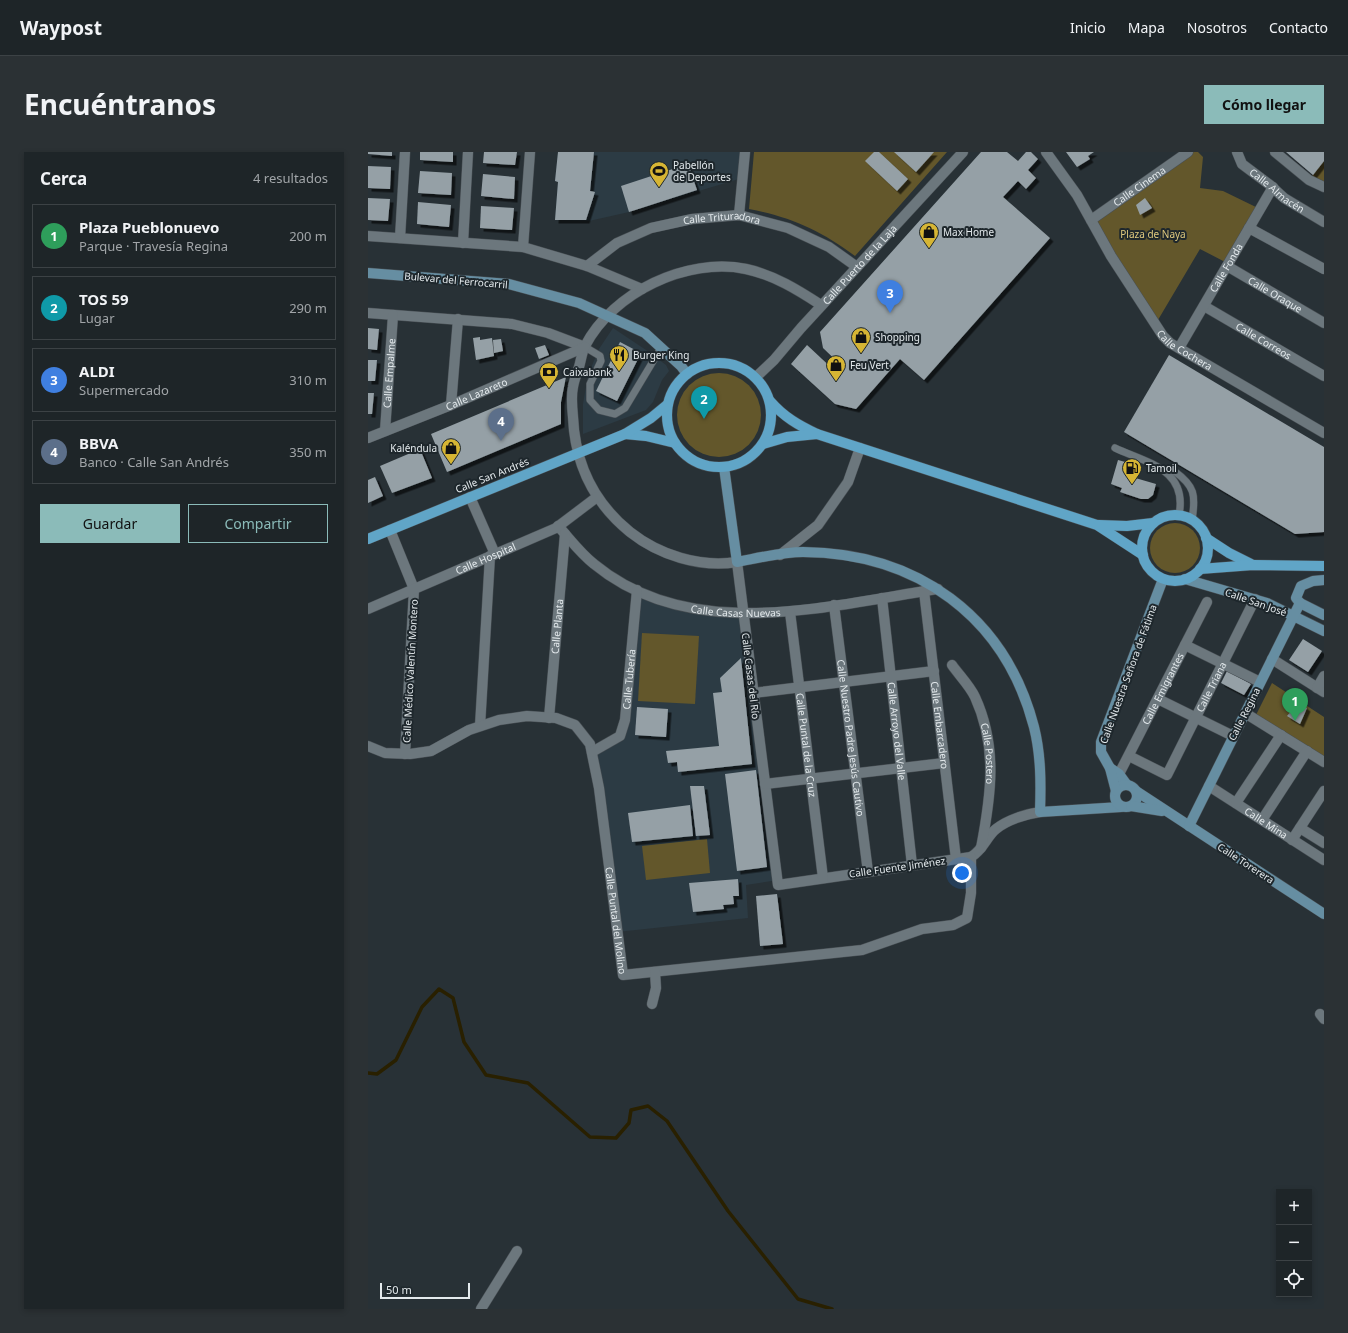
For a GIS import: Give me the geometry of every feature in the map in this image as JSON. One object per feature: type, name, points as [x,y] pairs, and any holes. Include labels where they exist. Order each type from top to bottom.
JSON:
[{"type":"main road","points":[[770,401],[770,423],[763,444],[752,455],[739,463],[724,467],[710,466],[696,462],[684,454],[675,443],[670,431],[667,417],[668,404],[673,391],[687,374],[707,364],[724,363],[741,367],[756,377],[764,388],[770,401],[781,414],[792,422],[817,434],[1096,525],[1143,555]]},
{"type":"main road","name":"Calle San Andrés","points":[[368,540],[625,434],[651,418],[668,404]]},
{"type":"main road","name":"Calle San Andrés","points":[[625,434],[646,436],[675,443]]},
{"type":"main road","points":[[763,444],[787,437],[817,434]]},
{"type":"main road","points":[[1096,525],[1127,526],[1153,523],[1165,516],[1179,515],[1192,520],[1201,528],[1206,538],[1207,554],[1200,569]]},
{"type":"main road","points":[[1153,523],[1144,538],[1143,555],[1150,570],[1163,579],[1178,581],[1185,579],[1200,569],[1253,565],[1324,566]]},
{"type":"main road","points":[[1206,538],[1229,554],[1253,565]]},
{"type":"street","points":[[400,238],[405,152]]},
{"type":"street","points":[[463,242],[468,152]]},
{"type":"street","points":[[523,247],[530,152]]},
{"type":"street","points":[[739,215],[745,152]]},
{"type":"street","name":"Calle Puerto de la Laja","points":[[756,377],[774,360],[822,305],[963,152]]},
{"type":"street","name":"Calle Cochera","points":[[1046,152],[1077,195],[1111,256],[1162,336],[1179,348],[1324,433]]},
{"type":"street","name":"Calle Cinema","points":[[1091,220],[1188,152]]},
{"type":"street","name":"Calle Almacén","points":[[1237,152],[1242,164],[1273,187],[1284,198],[1324,222]]},
{"type":"street","points":[[1275,152],[1309,180],[1324,186]]},
{"type":"street","name":"Calle Fonda","points":[[1179,348],[1273,187]]},
{"type":"street","name":"Calle Trituradora","points":[[587,266],[618,243],[651,228],[692,219],[739,215],[788,228],[829,247],[857,267]]},
{"type":"street","points":[[1249,228],[1324,269]]},
{"type":"street","points":[[368,236],[523,247],[587,266],[642,289]]},
{"type":"street","points":[[822,305],[785,282],[746,269],[720,266],[688,270],[661,279],[642,289],[608,315],[584,347],[573,388],[572,408],[577,453],[585,476],[614,519],[642,542],[670,555],[698,562],[726,563],[801,552],[837,554],[863,558],[898,568],[938,589],[964,608],[988,632],[1009,662],[1023,692],[1034,728],[1041,768],[1040,812]]},
{"type":"street","name":"Calle Oraque","points":[[1227,266],[1323,321]]},
{"type":"street","name":"Bulevar del Ferrocarril","points":[[368,274],[509,284],[579,303],[645,333],[687,374]]},
{"type":"street","name":"Calle Correos","points":[[1204,306],[1324,376]]},
{"type":"street","points":[[368,313],[512,324],[548,332],[584,347]]},
{"type":"street","name":"Calle Empalme","points":[[385,431],[393,315]]},
{"type":"street","points":[[451,405],[458,319]]},
{"type":"street","name":"Calle Lazareto","points":[[368,438],[451,405],[584,347]]},
{"type":"street","points":[[780,555],[818,525],[848,482],[860,448]]},
{"type":"street","name":"Calle Casas del Río","points":[[724,467],[778,885]]},
{"type":"street","points":[[470,497],[493,555],[480,726]]},
{"type":"street","name":"Calle Hospital","points":[[368,609],[493,555],[562,530],[598,497]]},
{"type":"street","points":[[390,530],[414,589]]},
{"type":"street","name":"Calle Casas Nuevas","points":[[562,530],[580,551],[595,564],[615,578],[637,590],[672,604],[714,612],[743,614],[790,612],[938,589]]},
{"type":"street","name":"Calle Planta","points":[[549,718],[562,530]]},
{"type":"street","name":"Calle Nuestra Señora de Fátima","points":[[1115,793],[1110,768],[1102,752],[1101,742],[1163,579]]},
{"type":"street","name":"Calle San José","points":[[1185,579],[1255,600],[1294,615],[1324,631]]},
{"type":"street","points":[[1300,603],[1296,598],[1300,586],[1313,581],[1324,580]]},
{"type":"street","name":"Calle Médico Valentín Montero","points":[[405,754],[414,589]]},
{"type":"street","name":"Calle Tubería","points":[[592,752],[620,736],[625,720],[637,590]]},
{"type":"street","name":"Calle Embarcadero","points":[[924,591],[956,859]]},
{"type":"street","name":"Calle Arroyo del Valle","points":[[882,598],[912,865]]},
{"type":"street","name":"Calle Triana","points":[[1129,756],[1167,775],[1255,600]]},
{"type":"street","name":"Calle Emigrantes","points":[[1119,774],[1206,602]]},
{"type":"street","name":"Calle San José","points":[[1300,603],[1324,615]]},
{"type":"street","name":"Calle Regina","points":[[1189,826],[1300,603]]},
{"type":"street","name":"Calle Nuestro Padre Jesús Cautivo","points":[[834,605],[868,872]]},
{"type":"street","name":"Calle Puntal de la Cruz","points":[[790,612],[823,878]]},
{"type":"street","points":[[1185,645],[1260,682]]},
{"type":"street","points":[[1272,659],[1320,690],[1324,676]]},
{"type":"street","name":"Calle Postero","points":[[952,665],[974,696],[988,730],[991,786],[980,852]]},
{"type":"street","points":[[753,693],[934,671]]},
{"type":"street","points":[[1158,699],[1233,736]]},
{"type":"street","points":[[1245,713],[1324,762]]},
{"type":"street","name":"Calle Puntal del Molino","points":[[368,746],[385,753],[405,754],[431,751],[469,730],[499,720],[527,716],[549,718],[575,725],[590,744],[599,788],[623,975],[862,950],[922,929],[953,925],[968,918],[971,892],[971,857]]},
{"type":"street","points":[[1236,803],[1280,735]]},
{"type":"street","points":[[1262,820],[1307,751]]},
{"type":"street","points":[[765,784],[944,763]]},
{"type":"street","points":[[1110,768],[1119,774],[1126,785],[1136,791],[1136,801],[1126,806],[1116,802],[1115,793],[1120,786],[1126,785]]},
{"type":"street","name":"Calle Mina","points":[[1209,786],[1324,860]]},
{"type":"street","name":"Calle Torerera","points":[[1136,791],[1324,914]]},
{"type":"street","points":[[1292,840],[1324,791]]},
{"type":"street","name":"Calle Fuente Jiménez","points":[[1096,808],[1101,806],[1115,793]]},
{"type":"street","name":"Calle Fuente Jiménez","points":[[778,885],[971,857],[980,852],[995,830],[1028,814],[1126,806]]},
{"type":"street","name":"Calle Torerera","points":[[1126,806],[1168,813]]},
{"type":"street","name":"Calle Mina","points":[[1300,828],[1324,843]]},
{"type":"street","points":[[652,1004],[656,988],[655,972]]},
{"type":"street","points":[[481,1309],[516,1251]]},
{"type":"lane","points":[[584,347],[600,356],[601,360],[590,384],[590,400],[599,410],[615,414],[625,408],[661,348]]},
{"type":"lane","points":[[1115,448],[1159,466],[1166,472],[1179,489],[1181,499],[1179,515]]},
{"type":"lane","points":[[1166,472],[1174,471],[1184,478],[1193,488],[1195,504],[1192,520]]},
{"type":"shaded area","points":[[558,152],[745,152],[742,178],[629,212],[589,221],[555,220],[558,182],[555,181]]},
{"type":"shaded area","name":"Burger King","points":[[613,328],[666,365],[669,371],[662,380],[653,402],[646,410],[583,434],[583,404],[588,375],[599,349]]},
{"type":"shaded area","points":[[637,590],[656,598],[743,614],[778,880],[746,885],[748,918],[617,932],[592,752],[619,736]]},
{"type":"green space","points":[[754,152],[947,152],[855,256],[830,239],[805,226],[778,216],[749,209]]},
{"type":"green space","name":"Plaza de Naya","points":[[1188,152],[1198,152],[1203,157],[1200,188],[1223,191],[1260,209],[1229,264],[1200,249],[1155,325],[1091,220]]},
{"type":"green space","points":[[1324,161],[1324,187],[1309,180]]},
{"type":"green space","points":[[719,373],[735,376],[749,385],[758,399],[761,415],[758,431],[749,445],[735,454],[719,457],[703,454],[689,445],[680,431],[677,415],[680,399],[689,385],[703,376]]},
{"type":"green space","points":[[1170,523],[1180,523],[1193,530],[1200,543],[1200,553],[1193,566],[1180,573],[1170,573],[1161,569],[1154,562],[1150,553],[1150,543],[1154,534],[1161,527]]},
{"type":"green space","points":[[642,633],[699,636],[695,704],[638,701]]},
{"type":"green space","points":[[1272,683],[1324,717],[1324,758],[1256,715]]},
{"type":"green space","points":[[707,839],[710,873],[646,880],[642,846]]},
{"type":"building","points":[[368,152],[392,152],[392,156],[368,154]]},
{"type":"building","points":[[420,152],[453,152],[453,162],[420,160]]},
{"type":"building","points":[[484,152],[517,152],[515,165],[483,163]]},
{"type":"building","points":[[558,152],[594,152],[590,191],[595,192],[586,220],[555,220],[558,182],[555,181]]},
{"type":"building","points":[[874,152],[879,152],[908,179],[897,191],[865,161]]},
{"type":"building","points":[[894,152],[934,152],[916,172]]},
{"type":"building","points":[[981,152],[1007,152],[1018,161],[1026,152],[1031,152],[1038,159],[1028,170],[1036,178],[1026,189],[1018,181],[1003,197],[1050,238],[924,380],[900,359],[856,409],[835,404],[791,364],[807,345],[837,373],[843,367],[823,348],[820,332]]},
{"type":"building","points":[[1066,152],[1094,152],[1088,156],[1090,159],[1077,167]]},
{"type":"building","points":[[1286,152],[1324,152],[1324,161],[1313,175]]},
{"type":"building","name":"Pabellón de Deportes","points":[[688,164],[697,190],[629,212],[621,186]]},
{"type":"building","points":[[368,166],[391,167],[390,189],[368,188]]},
{"type":"building","points":[[420,171],[452,173],[451,195],[418,193]]},
{"type":"building","points":[[483,174],[515,177],[514,199],[481,196]]},
{"type":"building","points":[[368,198],[390,199],[388,221],[368,220]]},
{"type":"building","points":[[1145,198],[1152,208],[1140,215],[1136,205]]},
{"type":"building","points":[[418,202],[451,205],[449,227],[417,224]]},
{"type":"building","points":[[481,206],[514,208],[512,230],[480,228]]},
{"type":"building","points":[[368,328],[379,329],[377,350],[368,349]]},
{"type":"building","points":[[480,337],[480,340],[492,338],[494,356],[476,360],[473,338]]},
{"type":"building","points":[[501,339],[503,351],[494,353],[493,340]]},
{"type":"building","name":"Burger King","points":[[620,342],[641,353],[617,401],[596,391]]},
{"type":"building","points":[[545,345],[549,355],[539,359],[535,348]]},
{"type":"building","points":[[1169,355],[1324,447],[1324,532],[1295,534],[1124,432]]},
{"type":"building","points":[[368,360],[377,360],[375,381],[368,381]]},
{"type":"building","points":[[566,377],[561,402],[561,424],[447,472],[431,434]]},
{"type":"building","points":[[368,393],[374,393],[372,414],[368,414]]},
{"type":"building","points":[[420,449],[432,478],[392,493],[380,466]]},
{"type":"building","points":[[1118,460],[1129,463],[1125,475],[1156,484],[1153,495],[1148,499],[1141,499],[1120,492],[1122,488],[1111,484]]},
{"type":"building","points":[[375,477],[383,496],[368,503],[368,480]]},
{"type":"building","points":[[1303,639],[1322,651],[1308,672],[1289,660]]},
{"type":"building","points":[[741,658],[752,764],[678,772],[677,762],[668,763],[666,751],[719,746],[713,693],[722,692],[720,678]]},
{"type":"building","points":[[1227,671],[1251,684],[1244,695],[1221,683]]},
{"type":"building","points":[[1299,702],[1307,708],[1300,724],[1287,716]]},
{"type":"building","points":[[637,707],[668,709],[666,737],[635,735]]},
{"type":"building","points":[[756,770],[767,867],[737,871],[725,774]]},
{"type":"building","points":[[690,786],[704,786],[710,835],[696,836]]},
{"type":"building","points":[[690,805],[693,836],[632,842],[628,813]]},
{"type":"building","points":[[738,879],[739,896],[733,896],[734,904],[723,905],[724,909],[693,912],[689,883]]},
{"type":"building","points":[[777,894],[783,944],[760,946],[756,896]]},
{"type":"waterway","points":[[368,1073],[377,1074],[396,1060],[422,1007],[439,989],[453,998],[464,1042],[486,1075],[528,1083],[590,1137],[616,1138],[629,1123],[631,1110],[648,1106],[667,1121],[728,1211],[798,1299],[832,1309]]},
{"type":"place","name":"Pabellón de Deportes","points":[[659,188]]},
{"type":"place","name":"Max Home","points":[[929,249]]},
{"type":"place","name":"ALDI","points":[[890,313]]},
{"type":"place","name":"Shopping","points":[[861,354]]},
{"type":"place","name":"Burger King","points":[[619,372]]},
{"type":"place","name":"Feu Vert","points":[[836,382]]},
{"type":"place","name":"Caixabank","points":[[549,389]]},
{"type":"place","name":"TOS 59","points":[[704,419]]},
{"type":"place","name":"BBVA","points":[[501,441]]},
{"type":"place","name":"Kaléndula","points":[[451,465]]},
{"type":"place","name":"Tamoil","points":[[1132,485]]},
{"type":"place","name":"Plaza Pueblonuevo","points":[[1295,721]]}]
